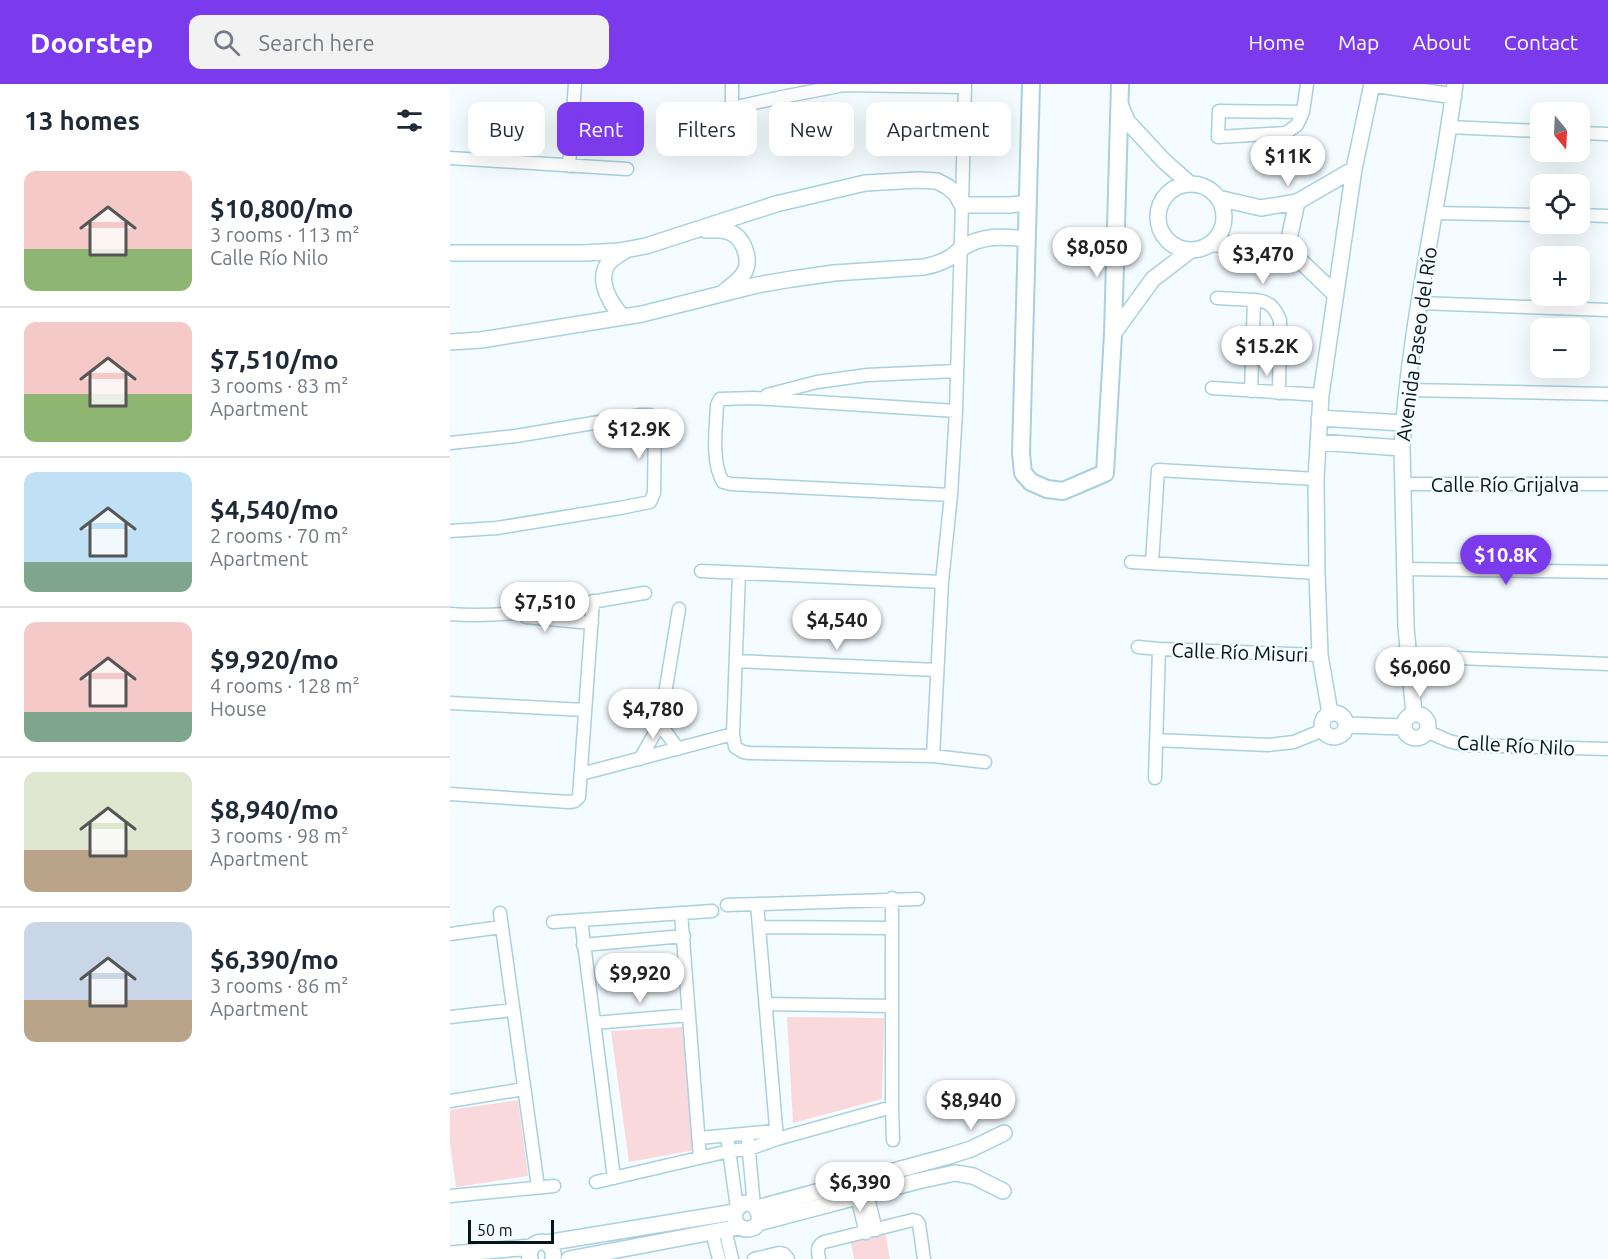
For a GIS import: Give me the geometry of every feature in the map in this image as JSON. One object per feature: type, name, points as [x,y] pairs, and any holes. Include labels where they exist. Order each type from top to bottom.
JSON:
[{"type":"main road","points":[[1031,84],[1021,441],[1023,472],[1031,482],[1047,489],[1063,491],[1105,473],[1113,334],[1120,84]]},
{"type":"street","points":[[569,165],[574,84]]},
{"type":"street","points":[[732,84],[732,102]]},
{"type":"street","points":[[1303,112],[1219,111],[1218,137],[1286,132],[1297,125],[1303,112],[1307,84]]},
{"type":"street","points":[[1330,713],[1320,655],[1316,479],[1321,395],[1354,169],[1372,84],[1454,90]]},
{"type":"street","points":[[757,102],[844,86],[964,85],[956,411],[951,495],[942,582],[933,756]]},
{"type":"street","name":"Avenida Paseo del Río","points":[[1414,714],[1406,627],[1403,423],[1454,90]]},
{"type":"street","points":[[1119,102],[1127,121],[1164,162],[1190,184]]},
{"type":"street","points":[[1448,127],[1530,131]]},
{"type":"street","points":[[1590,134],[1608,135]]},
{"type":"street","points":[[450,158],[627,169]]},
{"type":"street","points":[[1218,198],[1261,208],[1297,202],[1354,169]]},
{"type":"street","points":[[450,253],[584,253],[646,246],[776,204],[865,183],[937,181],[956,194],[962,205]]},
{"type":"street","points":[[1190,184],[1210,190],[1218,198],[1224,218],[1222,228],[1210,244],[1201,249],[1182,249],[1172,245],[1164,238],[1158,219],[1159,208],[1170,191],[1190,184]]},
{"type":"street","points":[[1287,248],[1297,202]]},
{"type":"street","points":[[962,205],[1027,203]]},
{"type":"street","points":[[1435,213],[1530,215]]},
{"type":"street","points":[[1590,215],[1608,216]]},
{"type":"street","points":[[696,230],[721,229],[733,233],[742,242],[748,262],[745,272],[740,280],[720,295]]},
{"type":"street","points":[[450,342],[481,340],[642,314],[757,285],[823,274],[924,267],[939,263],[971,243],[1006,236],[1026,239]]},
{"type":"street","points":[[1210,244],[1259,244],[1287,248],[1335,294]]},
{"type":"street","points":[[623,317],[615,309],[604,280],[605,268],[627,249]]},
{"type":"street","points":[[1113,334],[1153,279],[1191,250]]},
{"type":"street","points":[[1217,298],[1265,301],[1275,310],[1280,320],[1279,393]]},
{"type":"street","points":[[1251,391],[1254,300]]},
{"type":"street","points":[[1420,303],[1608,310]]},
{"type":"street","points":[[754,398],[816,382],[867,375],[957,371]]},
{"type":"street","points":[[1212,388],[1321,395]]},
{"type":"street","points":[[1407,390],[1608,394]]},
{"type":"street","points":[[951,495],[723,482],[716,464],[717,405],[720,399],[731,397],[956,411]]},
{"type":"street","points":[[450,443],[516,436],[641,415],[650,415],[655,420],[654,493],[650,502],[497,528],[450,531]]},
{"type":"street","points":[[1319,417],[1403,423]]},
{"type":"street","points":[[1318,442],[1402,448]]},
{"type":"street","points":[[1152,563],[1158,470],[1316,479]]},
{"type":"street","name":"Calle Río Grijalva","points":[[1403,484],[1608,483]]},
{"type":"street","points":[[1131,562],[1317,573]]},
{"type":"street","points":[[1405,569],[1608,572]]},
{"type":"street","points":[[701,571],[942,582]]},
{"type":"street","points":[[740,573],[733,734],[735,747],[750,753],[933,756],[985,762]]},
{"type":"street","points":[[450,614],[475,616],[501,614],[645,593]]},
{"type":"street","points":[[450,794],[569,802],[579,797],[594,602]]},
{"type":"street","points":[[640,759],[660,724],[679,609]]},
{"type":"street","points":[[501,614],[592,623]]},
{"type":"street","name":"Calle Río Misuri","points":[[1138,647],[1320,655]]},
{"type":"street","name":"Calle Río Misuri","points":[[1155,778],[1159,649]]},
{"type":"street","points":[[1409,656],[1608,664]]},
{"type":"street","points":[[736,661],[937,670]]},
{"type":"street","points":[[450,703],[585,710]]},
{"type":"street","points":[[1330,713],[1341,715],[1346,725],[1343,732],[1336,736],[1328,736],[1323,730],[1322,723],[1324,717],[1330,713]]},
{"type":"street","points":[[1414,714],[1424,717],[1427,724],[1426,731],[1414,738],[1407,734],[1404,723],[1407,717],[1414,714]]},
{"type":"street","points":[[660,724],[678,749]]},
{"type":"street","points":[[1346,725],[1404,727]]},
{"type":"street","points":[[1156,740],[1268,745],[1294,742],[1323,730]]},
{"type":"street","name":"Calle Río Nilo","points":[[1426,731],[1464,745],[1608,749]]},
{"type":"street","points":[[581,774],[733,734]]},
{"type":"street","points":[[892,898],[891,1107],[893,1140]]},
{"type":"street","points":[[727,905],[918,898]]},
{"type":"street","points":[[757,904],[777,1135]]},
{"type":"street","points":[[553,922],[712,911]]},
{"type":"street","points":[[500,913],[538,1187]]},
{"type":"street","points":[[681,913],[700,1158]]},
{"type":"street","points":[[581,920],[614,1178]]},
{"type":"street","points":[[450,934],[501,927]]},
{"type":"street","points":[[759,927],[892,928]]},
{"type":"street","points":[[583,945],[684,936]]},
{"type":"street","points":[[766,1004],[892,1006]]},
{"type":"street","points":[[450,1017],[513,1010]]},
{"type":"street","points":[[594,1023],[689,1015]]},
{"type":"street","points":[[450,1101],[524,1089]]},
{"type":"street","points":[[596,1182],[729,1151],[749,1149],[777,1135],[891,1107]]},
{"type":"street","points":[[756,1212],[969,1149],[1004,1133]]},
{"type":"street","points":[[699,1138],[748,1134],[777,1135]]},
{"type":"street","points":[[450,1254],[536,1250],[729,1222],[743,1229],[751,1228],[756,1212],[748,1134]]},
{"type":"street","points":[[728,1136],[732,1259]]},
{"type":"street","points":[[969,1149],[966,1159],[973,1176]]},
{"type":"street","points":[[916,1164],[920,1172],[918,1181]]},
{"type":"street","points":[[719,1259],[729,1222],[743,1204],[756,1212],[862,1195],[955,1173],[973,1176],[1003,1191]]},
{"type":"street","points":[[450,1196],[554,1186]]},
{"type":"street","points":[[862,1195],[871,1231]]},
{"type":"street","points":[[819,1259],[817,1248],[819,1245],[913,1220],[919,1224],[924,1259]]},
{"type":"street","points":[[569,1259],[594,1257],[729,1222]]},
{"type":"street","points":[[536,1250],[549,1245],[553,1251],[553,1259]]},
{"type":"street","points":[[754,1259],[779,1253],[784,1254],[788,1259]]},
{"type":"shaded area","points":[[787,1017],[884,1018],[882,1099],[793,1123]]},
{"type":"shaded area","points":[[684,1027],[695,1150],[629,1162],[611,1031]]},
{"type":"shaded area","points":[[518,1100],[528,1176],[456,1187],[450,1142],[450,1110]]},
{"type":"shaded area","points":[[885,1232],[890,1259],[854,1259],[850,1238]]}]
